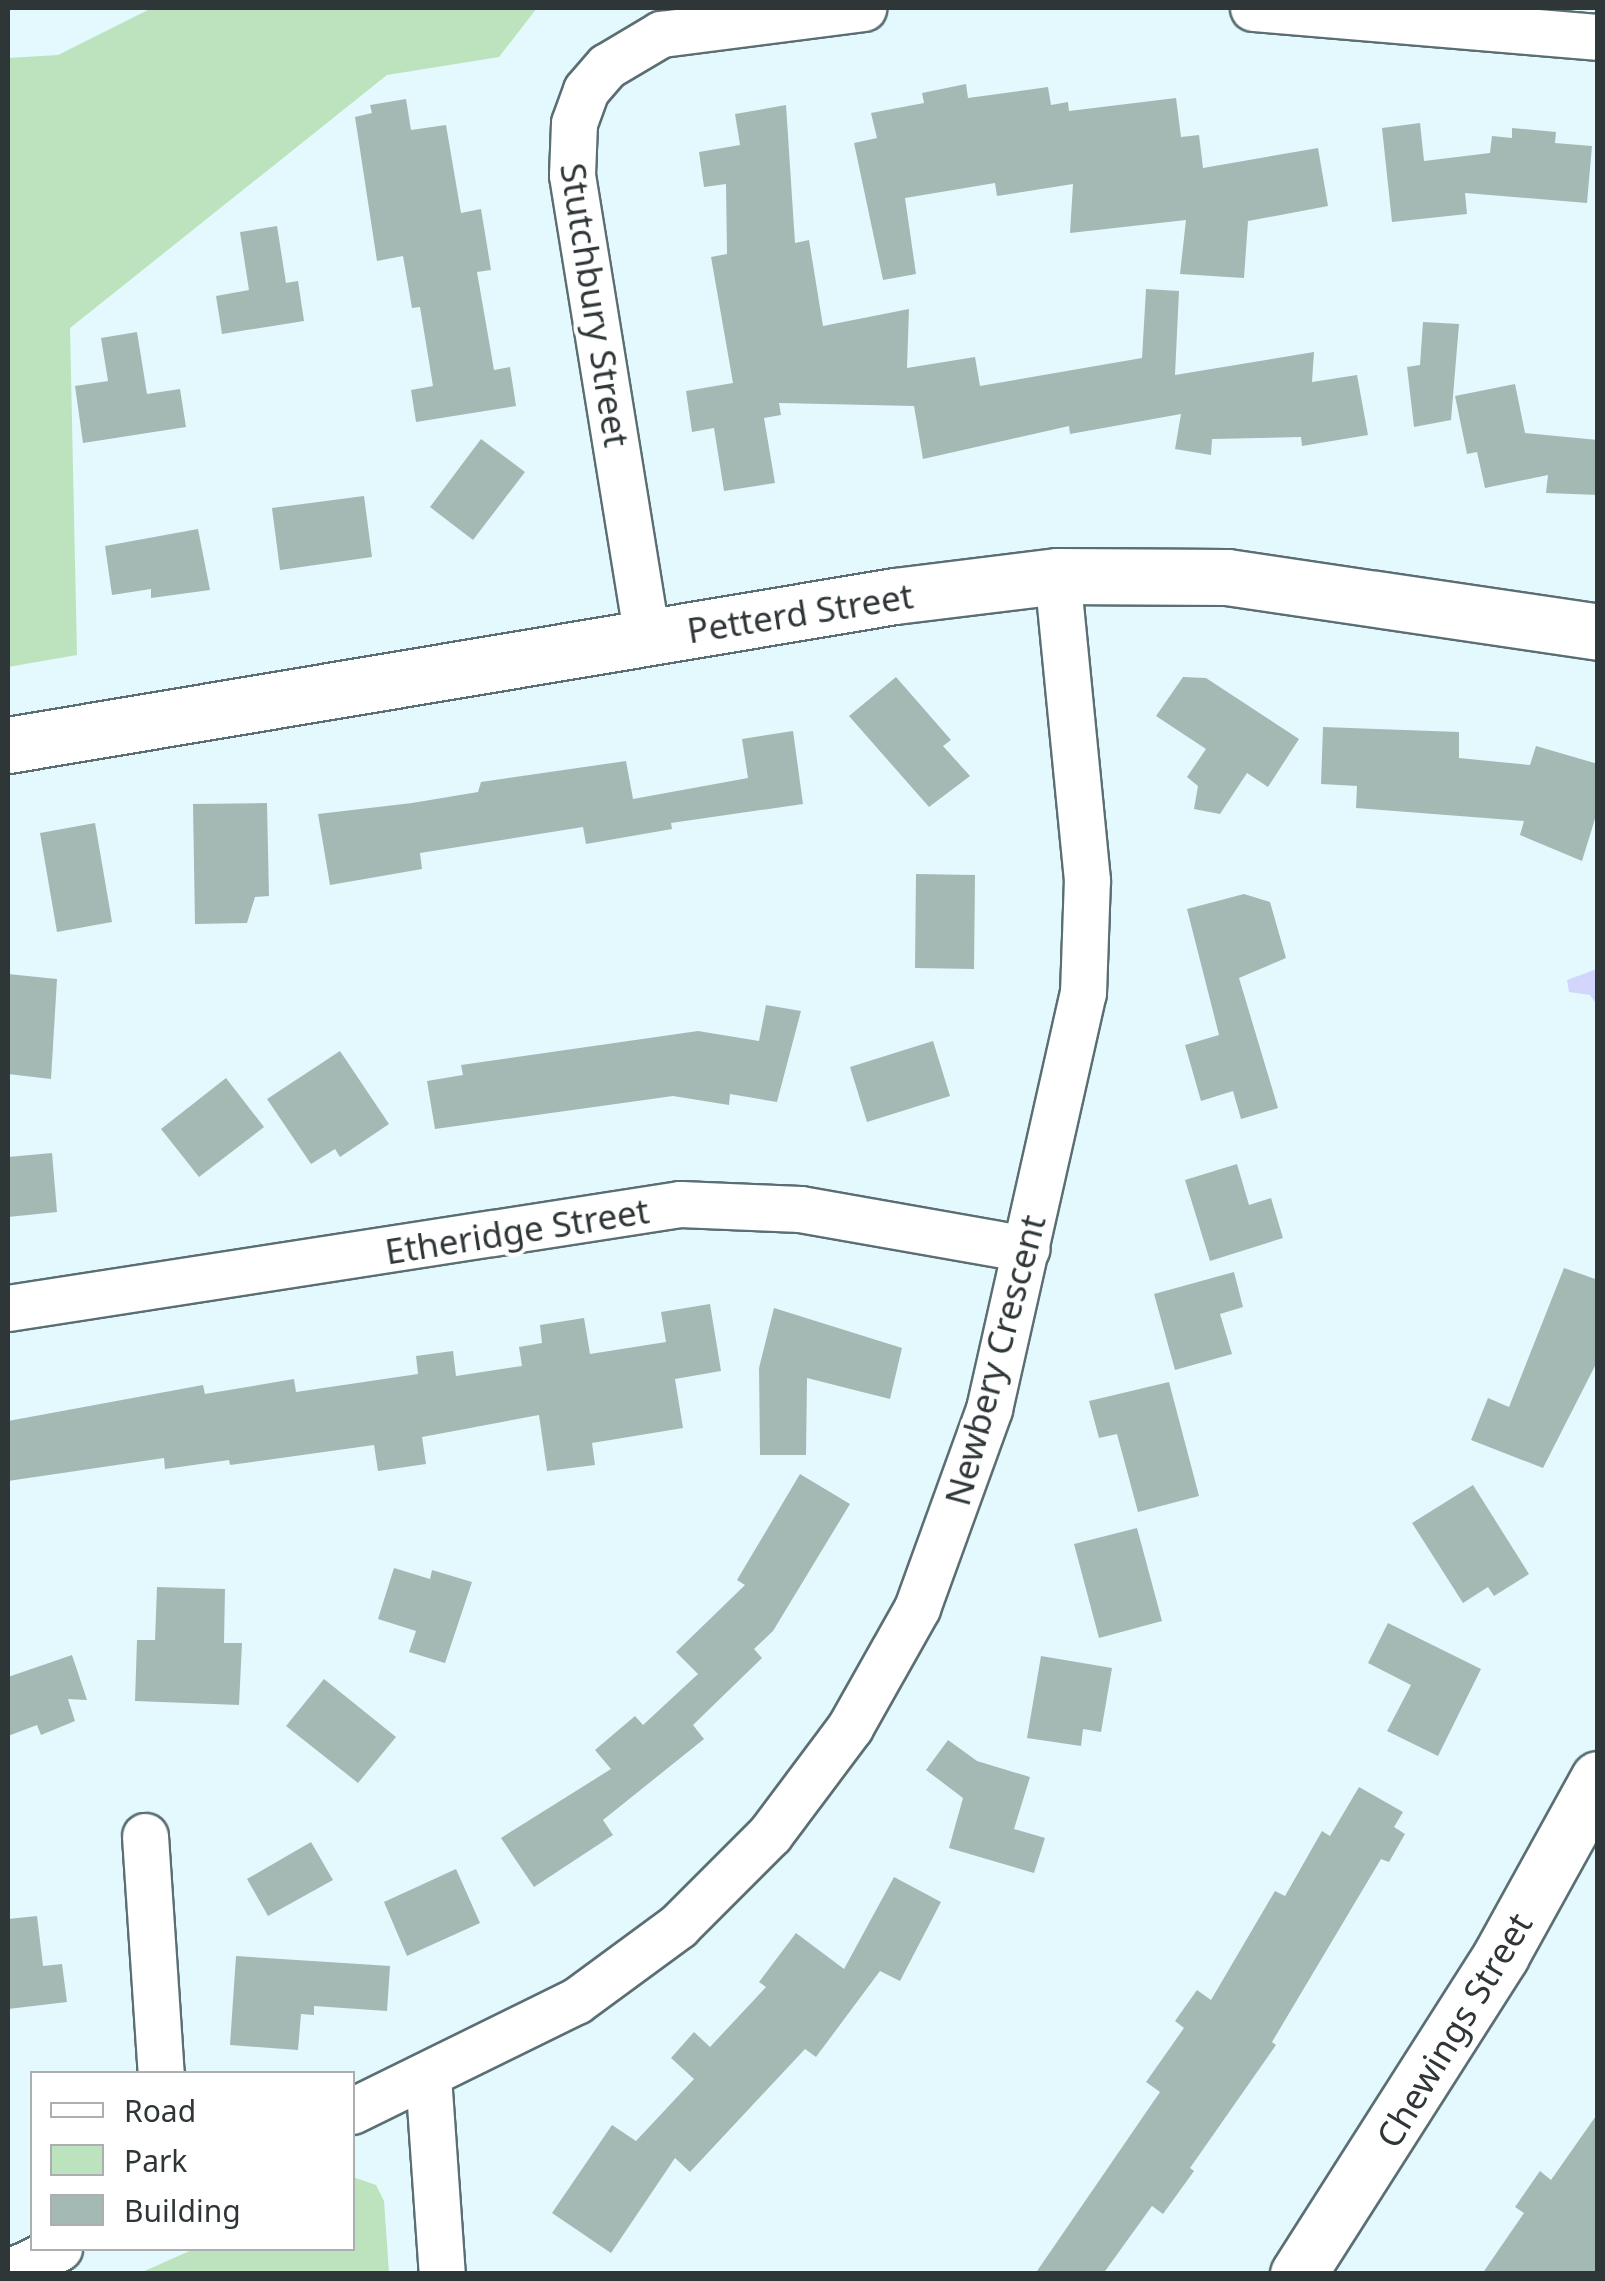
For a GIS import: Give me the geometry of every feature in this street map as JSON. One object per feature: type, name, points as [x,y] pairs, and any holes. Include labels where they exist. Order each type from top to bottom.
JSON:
[{"type":"street","name":"Stutchbury Street","points":[[647,638],[572,175],[574,123],[586,90],[607,66],[661,34],[863,8]]},
{"type":"street","points":[[1253,8],[1598,37]]},
{"type":"street","name":"Petterd Street","points":[[8,745],[647,638],[1057,576],[1227,578],[1598,632]]},
{"type":"street","name":"Newbery Crescent","points":[[355,2110],[576,2001],[678,1926],[770,1834],[850,1728],[945,1544],[989,1409],[1084,993],[1087,880],[1057,576]]},
{"type":"street","name":"Etheridge Street","points":[[8,1308],[680,1204],[786,1208],[1026,1249]]},
{"type":"street","name":"Chewings Street","points":[[1298,2274],[1502,1956],[1598,1780]]},
{"type":"street","points":[[145,1836],[161,2071]]},
{"type":"street","points":[[428,2076],[442,2274]]},
{"type":"street","points":[[8,2273],[53,2251]]},
{"type":"green space","points":[[152,8],[537,8],[499,57],[387,75],[70,328],[77,655],[8,667],[8,58],[58,55]]},
{"type":"green space","points":[[355,2178],[376,2185],[384,2201],[389,2273],[140,2273],[190,2251],[355,2251]]},
{"type":"water","points":[[1597,969],[1597,1005],[1590,995],[1569,992],[1567,980]]},
{"type":"building","points":[[966,84],[968,98],[1048,87],[1051,105],[1068,102],[1069,111],[1176,98],[1181,137],[1199,135],[1203,168],[1318,148],[1328,206],[1248,221],[1244,278],[1180,274],[1186,220],[1070,233],[1073,184],[997,196],[995,183],[905,198],[916,274],[883,280],[854,143],[877,138],[871,113],[924,103],[922,93]]},
{"type":"building","points":[[406,99],[411,130],[446,125],[461,213],[481,209],[491,270],[477,272],[494,370],[510,367],[516,406],[416,422],[411,390],[433,386],[420,307],[412,308],[403,256],[377,261],[355,117],[372,113],[370,105]]},
{"type":"building","points":[[786,105],[795,243],[809,240],[823,326],[909,309],[907,368],[975,357],[980,386],[1142,358],[1146,289],[1179,291],[1175,375],[1314,352],[1312,382],[1357,375],[1368,435],[1302,446],[1301,437],[1212,439],[1211,455],[1175,449],[1181,414],[1070,434],[1069,426],[923,459],[914,406],[779,403],[781,415],[764,418],[775,483],[724,491],[714,428],[692,432],[686,391],[733,383],[711,257],[727,254],[726,184],[704,187],[699,152],[740,145],[735,114]]},
{"type":"building","points":[[1420,123],[1424,161],[1490,153],[1492,136],[1512,138],[1512,128],[1556,132],[1555,143],[1592,146],[1587,203],[1465,193],[1467,214],[1392,222],[1382,128]]},
{"type":"building","points":[[277,226],[286,283],[298,281],[304,321],[222,334],[216,296],[249,290],[240,232]]},
{"type":"building","points":[[1423,322],[1459,324],[1451,420],[1414,427],[1407,367],[1420,365]]},
{"type":"building","points":[[137,332],[147,394],[180,389],[186,427],[83,443],[75,386],[108,381],[101,338]]},
{"type":"building","points":[[1515,384],[1525,433],[1598,440],[1598,495],[1546,493],[1548,475],[1485,488],[1477,452],[1467,454],[1455,396]]},
{"type":"building","points":[[481,439],[525,472],[473,540],[430,507]]},
{"type":"building","points":[[364,496],[372,557],[280,570],[272,508]]},
{"type":"building","points":[[198,529],[210,590],[151,598],[151,589],[112,595],[105,546]]},
{"type":"building","points":[[896,677],[951,740],[943,746],[970,776],[929,807],[849,716]]},
{"type":"building","points":[[1183,677],[1206,678],[1299,739],[1268,787],[1247,773],[1220,814],[1194,809],[1198,786],[1187,777],[1206,749],[1156,716]]},
{"type":"building","points":[[1323,727],[1459,732],[1459,758],[1530,765],[1536,746],[1598,764],[1598,809],[1582,861],[1520,835],[1524,821],[1356,808],[1357,786],[1321,784]]},
{"type":"building","points":[[793,731],[803,804],[671,823],[672,829],[586,844],[583,827],[420,853],[422,869],[330,885],[318,814],[478,792],[481,782],[626,761],[633,799],[748,778],[742,739]]},
{"type":"building","points":[[267,803],[269,896],[255,897],[247,923],[195,924],[193,804]]},
{"type":"building","points":[[95,823],[112,922],[57,932],[40,833]]},
{"type":"building","points":[[916,874],[975,875],[974,969],[915,968]]},
{"type":"building","points":[[1244,894],[1270,902],[1286,958],[1239,978],[1278,1108],[1241,1119],[1233,1091],[1201,1101],[1185,1045],[1219,1035],[1187,909]]},
{"type":"building","points":[[8,974],[57,979],[51,1079],[8,1074]]},
{"type":"building","points":[[766,1005],[801,1011],[777,1102],[730,1094],[729,1105],[673,1096],[435,1129],[427,1081],[463,1075],[461,1065],[698,1031],[759,1041]]},
{"type":"building","points":[[933,1041],[950,1096],[867,1122],[850,1067]]},
{"type":"building","points":[[340,1051],[389,1124],[340,1157],[335,1149],[311,1164],[267,1099]]},
{"type":"building","points":[[226,1078],[264,1127],[199,1177],[161,1129]]},
{"type":"building","points":[[52,1153],[57,1212],[8,1217],[8,1157]]},
{"type":"building","points":[[1237,1164],[1249,1205],[1271,1198],[1283,1238],[1210,1261],[1185,1180]]},
{"type":"building","points":[[1564,1268],[1598,1280],[1598,1360],[1543,1468],[1471,1440],[1488,1398],[1509,1407]]},
{"type":"building","points":[[1234,1272],[1243,1307],[1220,1314],[1232,1354],[1175,1370],[1154,1294]]},
{"type":"building","points":[[710,1304],[721,1371],[675,1379],[683,1428],[592,1443],[595,1465],[547,1471],[539,1415],[422,1437],[426,1464],[378,1471],[374,1445],[230,1465],[229,1460],[165,1469],[164,1458],[8,1481],[8,1421],[203,1385],[205,1394],[294,1379],[296,1392],[418,1374],[416,1356],[453,1351],[456,1376],[522,1366],[519,1347],[542,1343],[540,1325],[584,1318],[590,1354],[666,1342],[661,1312]]},
{"type":"building","points":[[774,1308],[902,1348],[890,1399],[807,1378],[806,1455],[760,1455],[759,1368]]},
{"type":"building","points":[[1169,1382],[1199,1496],[1138,1512],[1117,1434],[1099,1438],[1089,1401]]},
{"type":"building","points":[[800,1474],[850,1504],[773,1631],[754,1649],[762,1658],[693,1725],[704,1739],[603,1820],[613,1835],[534,1887],[501,1838],[611,1769],[595,1750],[635,1716],[643,1725],[698,1674],[676,1652],[745,1585],[737,1580]]},
{"type":"building","points":[[1473,1485],[1529,1574],[1494,1596],[1488,1587],[1463,1603],[1412,1523]]},
{"type":"building","points":[[1137,1528],[1162,1621],[1099,1638],[1074,1544]]},
{"type":"building","points":[[394,1568],[430,1579],[432,1570],[472,1582],[445,1663],[409,1652],[416,1631],[378,1619]]},
{"type":"building","points":[[157,1587],[225,1589],[224,1643],[242,1643],[239,1705],[135,1701],[137,1640],[155,1640]]},
{"type":"building","points":[[1388,1623],[1481,1669],[1438,1756],[1387,1731],[1411,1685],[1368,1663]]},
{"type":"building","points":[[72,1655],[87,1700],[68,1699],[75,1721],[41,1735],[37,1725],[8,1736],[8,1677]]},
{"type":"building","points":[[1041,1656],[1112,1668],[1101,1732],[1083,1729],[1081,1746],[1027,1738]]},
{"type":"building","points":[[324,1679],[396,1737],[358,1783],[286,1726]]},
{"type":"building","points":[[948,1740],[977,1761],[1030,1777],[1014,1829],[1045,1838],[1034,1873],[949,1848],[963,1798],[926,1770]]},
{"type":"building","points":[[1359,1787],[1403,1812],[1394,1827],[1405,1834],[1389,1862],[1381,1859],[1272,2042],[1276,2045],[1190,2168],[1194,2171],[1163,2214],[1152,2206],[1103,2274],[1035,2274],[1160,2092],[1146,2082],[1184,2028],[1175,2021],[1197,1990],[1211,2000],[1275,1891],[1285,1896],[1322,1831],[1330,1836]]},
{"type":"building","points":[[311,1842],[333,1880],[268,1916],[247,1879]]},
{"type":"building","points":[[456,1869],[480,1923],[407,1956],[384,1902]]},
{"type":"building","points":[[894,1877],[941,1902],[900,1981],[880,1971],[816,2057],[805,2049],[690,2172],[675,2158],[611,2253],[552,2213],[612,2125],[636,2141],[694,2079],[671,2058],[694,2032],[710,2047],[766,1987],[759,1982],[796,1933],[844,1969]]},
{"type":"building","points":[[37,1916],[43,1966],[62,1964],[67,2002],[8,2009],[8,1919]]},
{"type":"building","points":[[236,1956],[390,1966],[387,2011],[314,2006],[314,2015],[301,2014],[298,2050],[230,2045]]},
{"type":"building","points":[[1598,2113],[1598,2274],[1482,2274],[1524,2213],[1515,2207],[1540,2171],[1551,2180]]}]
